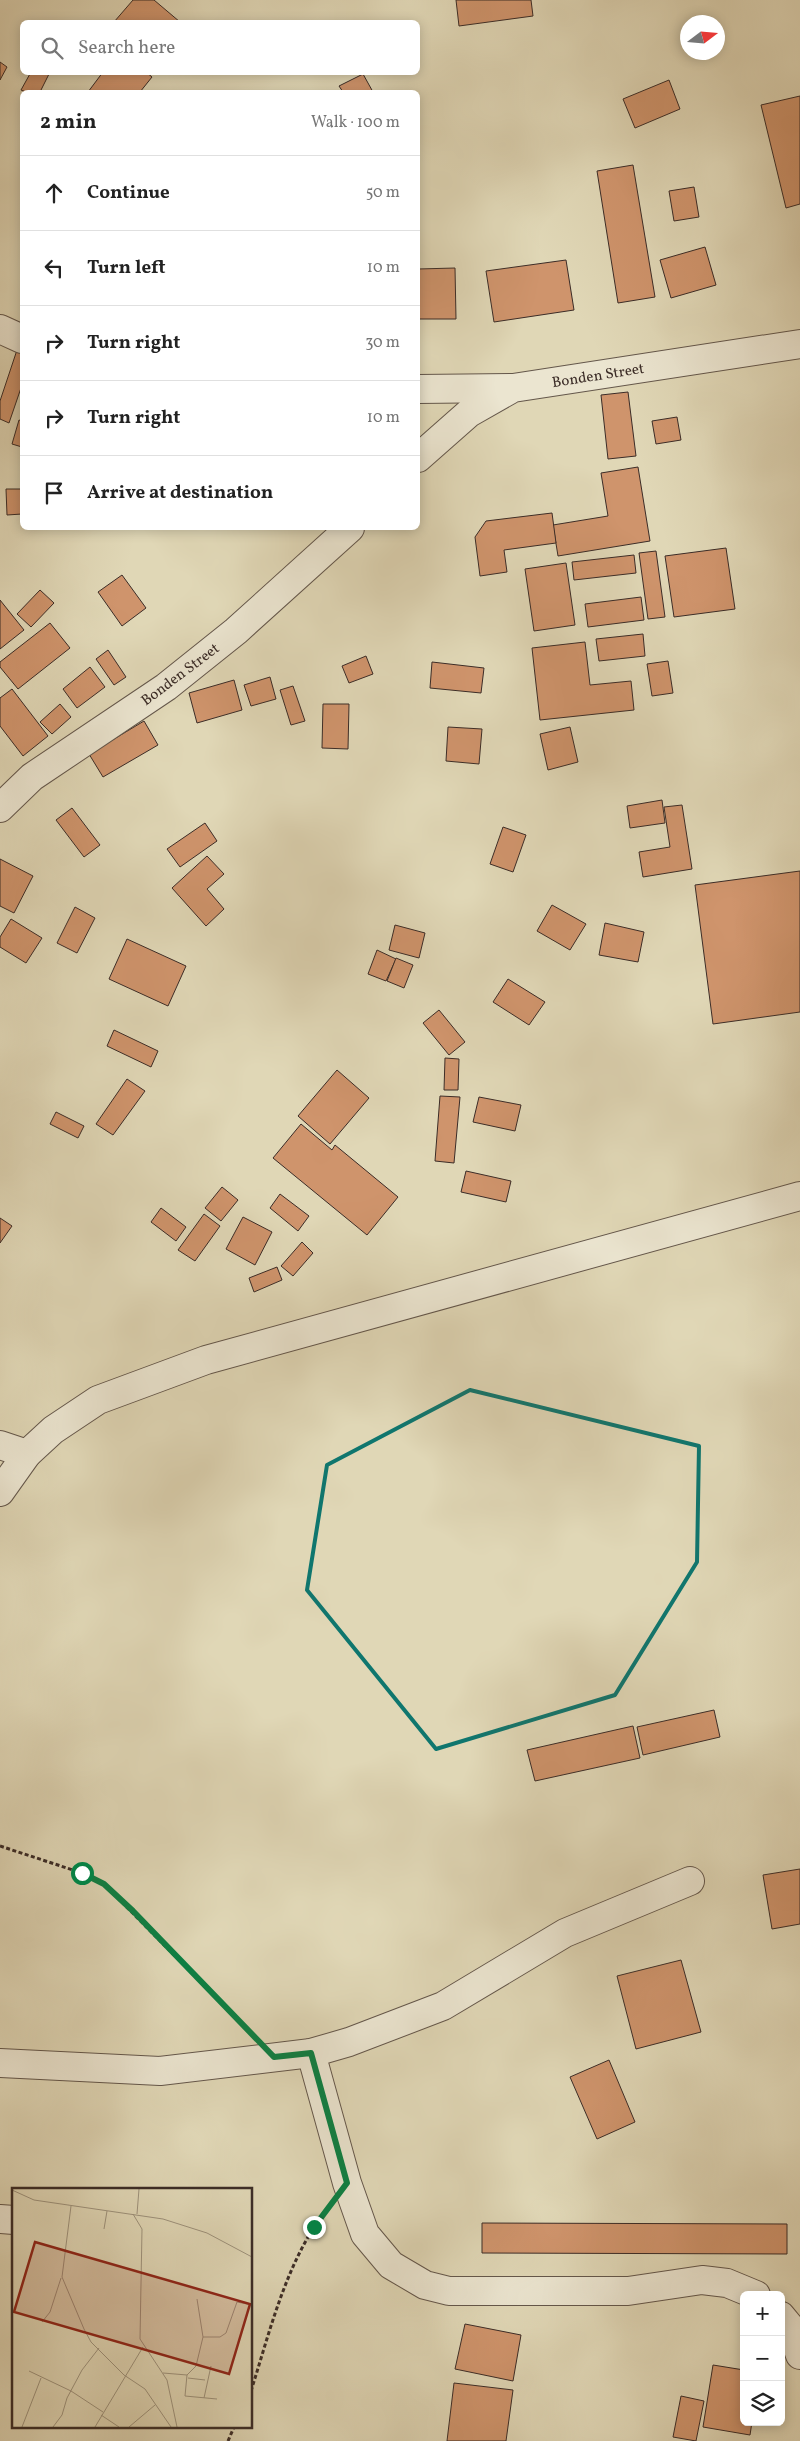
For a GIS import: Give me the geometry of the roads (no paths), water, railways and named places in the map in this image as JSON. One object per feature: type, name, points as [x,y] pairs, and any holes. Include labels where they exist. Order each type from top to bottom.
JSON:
[{"type":"street","points":[[0,329],[20,338]]},
{"type":"street","name":"Bonden Street","points":[[420,456],[469,413],[513,388],[800,344]]},
{"type":"street","points":[[420,388],[513,388]]},
{"type":"street","name":"Bonden Street","points":[[0,808],[32,777],[166,687],[236,631],[348,530]]},
{"type":"street","points":[[0,1492],[27,1454],[54,1430],[98,1400],[206,1360],[800,1196]]},
{"type":"street","points":[[0,1446],[27,1454]]},
{"type":"street","points":[[0,2063],[160,2071],[311,2053],[349,2042],[443,2006],[565,1933],[690,1881]]},
{"type":"street","points":[[311,2053],[347,2183],[365,2234],[391,2265],[425,2285],[449,2291],[628,2291],[702,2280],[727,2283],[746,2291]]},
{"type":"street","points":[[785,2321],[790,2327],[800,2355]]}]
